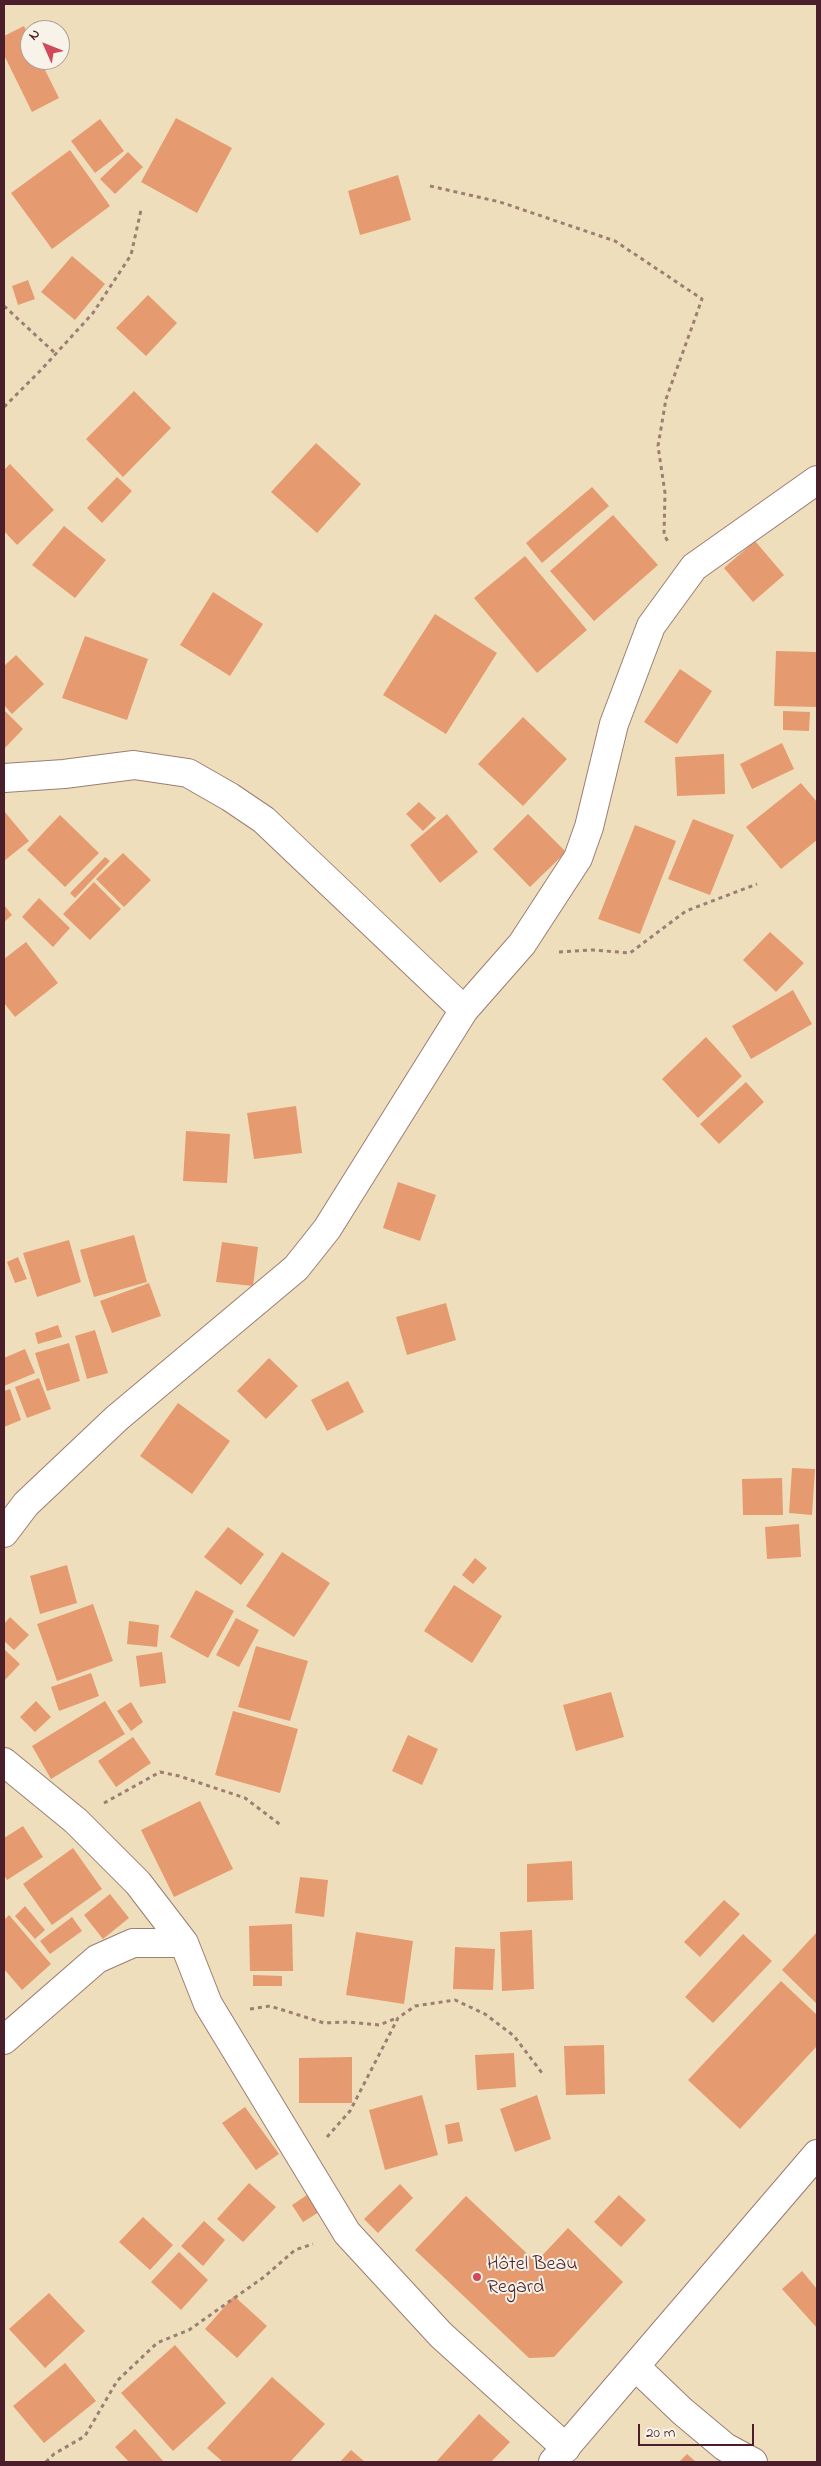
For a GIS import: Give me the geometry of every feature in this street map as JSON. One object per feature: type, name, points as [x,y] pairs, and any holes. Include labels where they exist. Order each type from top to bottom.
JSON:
[{"type":"street","points":[[4,1533],[26,1504],[117,1418],[296,1268],[327,1229],[464,1010],[522,944],[578,858],[589,827],[614,724],[651,626],[694,568],[817,480]]},
{"type":"street","points":[[4,778],[64,774],[134,765],[188,773],[230,797],[264,820],[464,1010]]},
{"type":"street","points":[[4,1762],[76,1821],[138,1883],[184,1943],[208,2004],[347,2233],[441,2335],[560,2455],[817,2154]]},
{"type":"street","points":[[4,2040],[97,1959],[133,1943],[184,1943]]},
{"type":"street","points":[[636,2367],[682,2411],[724,2446],[753,2462]]},
{"type":"path","points":[[430,186],[500,202],[615,241],[702,299],[666,399],[658,446],[665,493],[664,535],[675,553],[694,568]]},
{"type":"path","points":[[4,407],[93,313],[131,255],[141,210]]},
{"type":"path","points":[[4,306],[56,354]]},
{"type":"path","points":[[522,944],[547,953],[593,950],[630,953],[686,911],[757,884]]},
{"type":"path","points":[[76,1821],[119,1793],[160,1772],[179,1776],[246,1798],[282,1826]]},
{"type":"path","points":[[208,2004],[241,2010],[270,2006],[324,2024],[348,2022],[378,2025],[398,2018],[415,2006],[455,2000],[485,2014],[514,2036],[542,2073]]},
{"type":"path","points":[[303,2160],[331,2134],[350,2111],[398,2018]]},
{"type":"path","points":[[46,2462],[54,2454],[85,2436],[117,2381],[157,2343],[189,2330],[264,2277],[296,2250],[347,2233]]},
{"type":"building","points":[[20,28],[20,70],[45,70],[59,98],[32,112],[4,55],[4,36]]},
{"type":"building","points":[[176,118],[232,148],[197,213],[141,182]]},
{"type":"building","points":[[100,119],[124,151],[95,173],[71,141]]},
{"type":"building","points":[[70,150],[110,206],[52,249],[11,193]]},
{"type":"building","points":[[128,152],[143,167],[115,194],[100,179]]},
{"type":"building","points":[[398,175],[411,220],[360,235],[348,191]]},
{"type":"building","points":[[72,256],[105,284],[75,320],[41,292]]},
{"type":"building","points":[[28,280],[35,299],[18,305],[12,286]]},
{"type":"building","points":[[148,295],[177,323],[146,356],[116,328]]},
{"type":"building","points":[[134,391],[171,428],[123,477],[86,439]]},
{"type":"building","points":[[316,443],[361,484],[317,533],[271,492]]},
{"type":"building","points":[[10,464],[54,510],[17,545],[4,531],[4,470]]},
{"type":"building","points":[[117,477],[132,491],[102,523],[87,508]]},
{"type":"building","points":[[592,487],[609,506],[542,563],[526,543]]},
{"type":"building","points":[[613,515],[658,565],[594,621],[550,571]]},
{"type":"building","points":[[64,526],[106,560],[75,598],[32,565]]},
{"type":"building","points":[[755,541],[784,575],[753,602],[724,568]]},
{"type":"building","points":[[525,556],[587,630],[537,673],[474,598]]},
{"type":"building","points":[[213,592],[263,624],[230,676],[180,645]]},
{"type":"building","points":[[435,614],[497,653],[446,734],[383,695]]},
{"type":"building","points":[[85,636],[148,659],[127,720],[62,698]]},
{"type":"building","points":[[776,651],[817,652],[817,707],[774,706]]},
{"type":"building","points":[[16,655],[44,684],[12,714],[4,705],[4,666]]},
{"type":"building","points":[[680,669],[712,691],[677,744],[644,722]]},
{"type":"building","points":[[4,710],[23,729],[4,749]]},
{"type":"building","points":[[783,711],[810,712],[809,731],[783,730]]},
{"type":"building","points":[[523,717],[567,759],[523,806],[478,764]]},
{"type":"building","points":[[782,743],[794,769],[752,789],[740,764]]},
{"type":"building","points":[[724,754],[725,794],[677,796],[675,757]]},
{"type":"building","points":[[801,783],[817,802],[817,840],[781,869],[746,827]]},
{"type":"building","points":[[419,802],[436,818],[423,831],[406,814]]},
{"type":"building","points":[[4,811],[29,841],[4,861]]},
{"type":"building","points":[[447,814],[478,852],[440,883],[410,845]]},
{"type":"building","points":[[528,814],[566,852],[530,887],[493,849]]},
{"type":"building","points":[[60,815],[99,853],[65,887],[27,850]]},
{"type":"building","points":[[693,819],[734,835],[710,895],[668,879]]},
{"type":"building","points":[[635,825],[676,841],[640,934],[598,919]]},
{"type":"building","points":[[123,853],[151,880],[124,907],[96,879]]},
{"type":"building","points":[[105,857],[110,861],[75,898],[70,893]]},
{"type":"building","points":[[94,882],[121,909],[90,940],[63,914]]},
{"type":"building","points":[[39,898],[70,928],[53,947],[22,917]]},
{"type":"building","points":[[4,905],[12,915],[4,922]]},
{"type":"building","points":[[770,932],[804,963],[776,992],[743,960]]},
{"type":"building","points":[[26,942],[58,983],[15,1017],[4,1003],[4,959]]},
{"type":"building","points":[[793,990],[812,1024],[751,1059],[732,1026]]},
{"type":"building","points":[[706,1037],[742,1076],[698,1118],[662,1079]]},
{"type":"building","points":[[746,1082],[764,1102],[719,1144],[700,1124]]},
{"type":"building","points":[[296,1106],[302,1153],[254,1159],[247,1113]]},
{"type":"building","points":[[186,1131],[230,1134],[227,1183],[183,1181]]},
{"type":"building","points":[[398,1182],[436,1195],[420,1241],[383,1228]]},
{"type":"building","points":[[134,1235],[147,1282],[94,1297],[80,1250]]},
{"type":"building","points":[[69,1240],[81,1282],[37,1297],[23,1253]]},
{"type":"building","points":[[222,1242],[258,1247],[253,1286],[216,1282]]},
{"type":"building","points":[[18,1257],[27,1279],[15,1283],[7,1262]]},
{"type":"building","points":[[149,1283],[161,1316],[112,1333],[100,1301]]},
{"type":"building","points":[[446,1303],[456,1340],[407,1355],[396,1317]]},
{"type":"building","points":[[58,1325],[62,1337],[38,1344],[35,1333]]},
{"type":"building","points":[[95,1330],[108,1373],[87,1379],[75,1336]]},
{"type":"building","points":[[69,1343],[80,1381],[47,1391],[35,1353]]},
{"type":"building","points":[[25,1349],[35,1373],[4,1386],[4,1358]]},
{"type":"building","points":[[269,1358],[298,1386],[266,1419],[237,1391]]},
{"type":"building","points":[[39,1378],[51,1409],[27,1418],[15,1387]]},
{"type":"building","points":[[348,1381],[364,1412],[327,1431],[311,1400]]},
{"type":"building","points":[[10,1389],[21,1420],[4,1427],[4,1391]]},
{"type":"building","points":[[178,1403],[230,1441],[192,1494],[140,1456]]},
{"type":"building","points":[[792,1468],[815,1469],[812,1515],[789,1513]]},
{"type":"building","points":[[782,1478],[783,1515],[743,1515],[742,1479]]},
{"type":"building","points":[[799,1524],[801,1557],[767,1559],[765,1527]]},
{"type":"building","points":[[228,1527],[264,1554],[241,1585],[204,1557]]},
{"type":"building","points":[[282,1552],[330,1583],[294,1637],[246,1606]]},
{"type":"building","points":[[475,1558],[487,1568],[473,1584],[462,1575]]},
{"type":"building","points":[[67,1565],[77,1603],[40,1614],[30,1576]]},
{"type":"building","points":[[454,1585],[502,1616],[472,1663],[424,1631]]},
{"type":"building","points":[[196,1590],[234,1611],[208,1658],[170,1637]]},
{"type":"building","points":[[93,1604],[113,1661],[57,1681],[37,1624]]},
{"type":"building","points":[[10,1617],[29,1635],[14,1650],[4,1641],[4,1624]]},
{"type":"building","points":[[236,1618],[259,1630],[239,1667],[216,1655]]},
{"type":"building","points":[[129,1621],[159,1625],[157,1647],[127,1644]]},
{"type":"building","points":[[256,1646],[308,1661],[290,1721],[238,1707]]},
{"type":"building","points":[[4,1649],[20,1664],[4,1681]]},
{"type":"building","points":[[162,1652],[166,1683],[140,1687],[136,1656]]},
{"type":"building","points":[[91,1673],[99,1696],[59,1711],[51,1687]]},
{"type":"building","points":[[611,1692],[624,1737],[576,1751],[563,1705]]},
{"type":"building","points":[[36,1701],[51,1717],[35,1732],[20,1717]]},
{"type":"building","points":[[105,1701],[125,1734],[51,1779],[32,1746]]},
{"type":"building","points":[[131,1702],[143,1722],[131,1731],[117,1711]]},
{"type":"building","points":[[233,1711],[298,1729],[280,1793],[215,1775]]},
{"type":"building","points":[[408,1735],[438,1749],[422,1785],[392,1771]]},
{"type":"building","points":[[133,1737],[151,1763],[116,1787],[98,1761]]},
{"type":"building","points":[[200,1801],[233,1869],[174,1897],[141,1830]]},
{"type":"building","points":[[23,1826],[43,1857],[7,1880],[4,1875],[4,1838]]},
{"type":"building","points":[[73,1848],[102,1889],[52,1925],[23,1884]]},
{"type":"building","points":[[572,1861],[573,1900],[527,1902],[527,1864]]},
{"type":"building","points":[[300,1877],[328,1880],[324,1917],[295,1913]]},
{"type":"building","points":[[110,1894],[129,1918],[103,1939],[84,1915]]},
{"type":"building","points":[[724,1900],[740,1914],[700,1957],[684,1942]]},
{"type":"building","points":[[25,1906],[45,1930],[35,1939],[15,1916]]},
{"type":"building","points":[[9,1915],[51,1964],[22,1990],[4,1969],[4,1920]]},
{"type":"building","points":[[72,1917],[82,1931],[50,1954],[40,1941]]},
{"type":"building","points":[[292,1924],[293,1971],[250,1971],[249,1926]]},
{"type":"building","points":[[532,1930],[534,1989],[502,1991],[500,1932]]},
{"type":"building","points":[[356,1932],[413,1941],[404,2004],[346,1995]]},
{"type":"building","points":[[817,1932],[817,2004],[782,1970]]},
{"type":"building","points":[[743,1934],[772,1961],[713,2023],[685,1997]]},
{"type":"building","points":[[455,1947],[495,1949],[493,1990],[453,1989]]},
{"type":"building","points":[[253,1975],[282,1976],[282,1986],[253,1986]]},
{"type":"building","points":[[781,1981],[817,2015],[817,2046],[740,2129],[688,2080]]},
{"type":"building","points":[[604,2045],[605,2094],[566,2095],[564,2046]]},
{"type":"building","points":[[514,2053],[516,2087],[477,2090],[475,2055]]},
{"type":"building","points":[[352,2057],[352,2103],[299,2103],[299,2058]]},
{"type":"building","points":[[422,2095],[438,2155],[385,2170],[369,2110]]},
{"type":"building","points":[[537,2095],[551,2139],[515,2152],[500,2109]]},
{"type":"building","points":[[245,2107],[279,2154],[256,2170],[222,2123]]},
{"type":"building","points":[[459,2122],[463,2141],[448,2144],[445,2125]]},
{"type":"building","points":[[249,2183],[276,2207],[243,2242],[217,2219]]},
{"type":"building","points":[[400,2184],[413,2198],[378,2233],[364,2219]]},
{"type":"building","points":[[307,2195],[319,2212],[303,2222],[292,2205]]},
{"type":"building","points":[[619,2195],[646,2220],[621,2247],[594,2222]]},
{"type":"building","points":[[466,2196],[536,2262],[568,2228],[623,2282],[554,2357],[529,2358],[415,2250]]},
{"type":"building","points":[[143,2217],[173,2245],[150,2270],[119,2242]]},
{"type":"building","points":[[204,2221],[225,2240],[203,2266],[181,2246]]},
{"type":"building","points":[[179,2252],[208,2280],[181,2310],[151,2282]]},
{"type":"building","points":[[802,2271],[817,2289],[817,2328],[782,2289]]},
{"type":"building","points":[[49,2293],[85,2331],[45,2368],[9,2329]]},
{"type":"building","points":[[234,2296],[267,2326],[237,2358],[205,2329]]},
{"type":"building","points":[[175,2345],[226,2403],[173,2451],[121,2393]]},
{"type":"building","points":[[65,2363],[96,2401],[44,2443],[13,2406]]},
{"type":"building","points":[[272,2377],[325,2424],[290,2462],[223,2462],[207,2448]]},
{"type":"building","points":[[479,2414],[510,2442],[491,2462],[436,2462]]},
{"type":"building","points":[[135,2429],[164,2462],[129,2462],[115,2447]]},
{"type":"building","points":[[351,2450],[365,2462],[340,2462]]},
{"type":"building","points":[[687,2454],[696,2462],[679,2462]]},
{"type":"place","name":"Hôtel Beau Regard","points":[[477,2277]]}]
